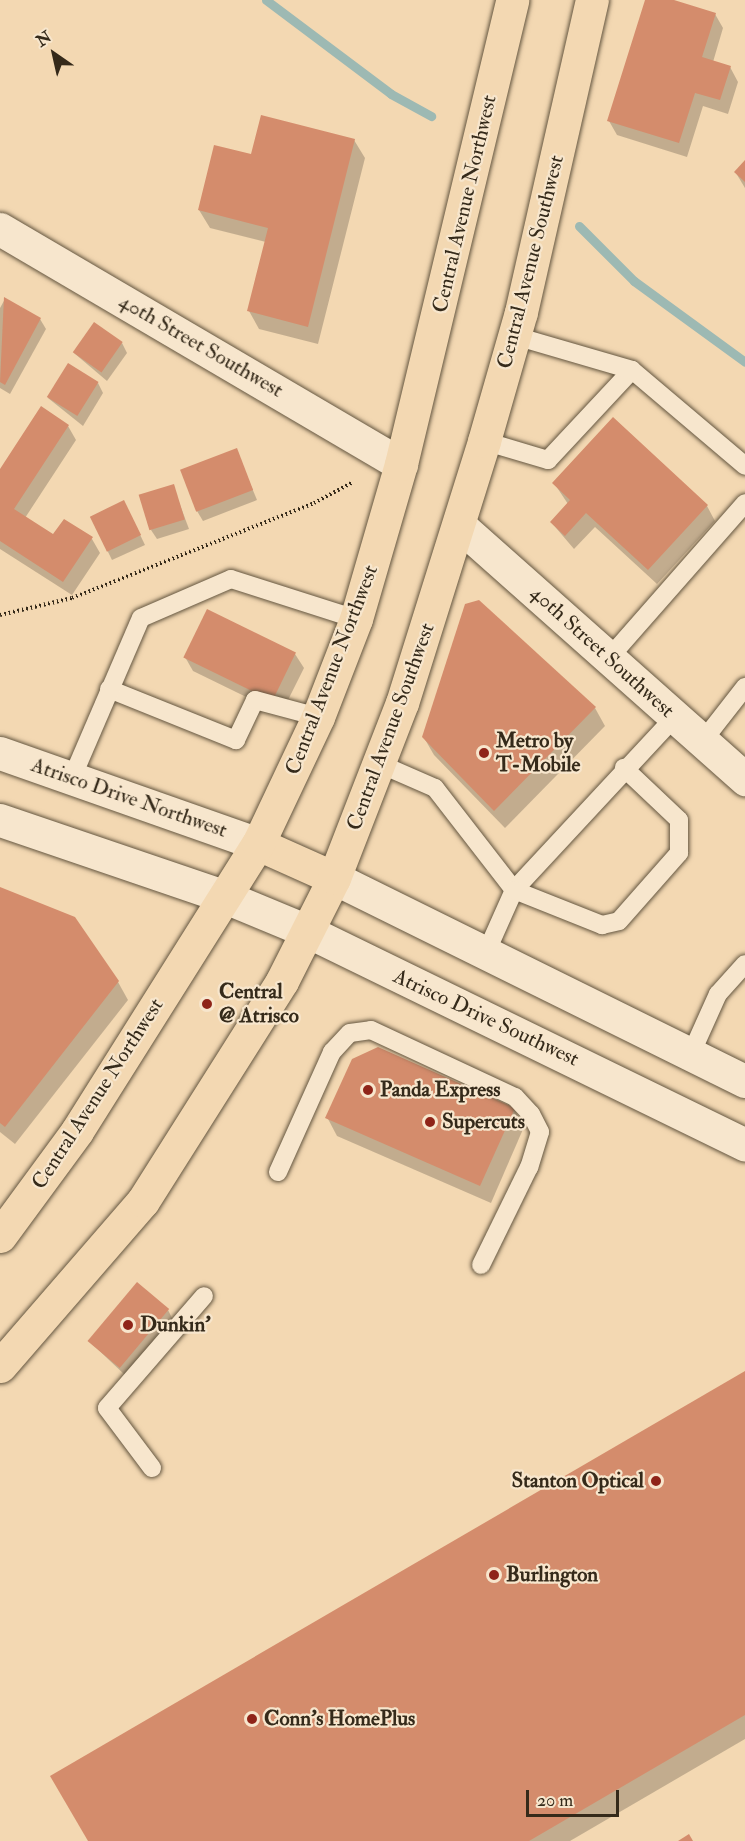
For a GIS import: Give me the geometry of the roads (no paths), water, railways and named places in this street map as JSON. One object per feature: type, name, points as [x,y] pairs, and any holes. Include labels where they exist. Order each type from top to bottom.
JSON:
[{"type":"main road","name":"Central Avenue Northwest","points":[[0,1236],[77,1131],[223,896],[258,844],[318,717],[356,619],[401,464],[512,0]]},
{"type":"main road","name":"Central Avenue Southwest","points":[[0,1366],[143,1202],[276,991],[334,878],[380,764],[459,525],[515,336],[592,0]]},
{"type":"main road","name":"40th Street Southwest","points":[[0,229],[401,464]]},
{"type":"main road","name":"40th Street Southwest","points":[[459,525],[745,779]]},
{"type":"main road","name":"Atrisco Drive Northwest","points":[[0,753],[258,844]]},
{"type":"main road","points":[[0,820],[223,896]]},
{"type":"main road","points":[[258,844],[334,878],[745,1081]]},
{"type":"main road","name":"Atrisco Drive Southwest","points":[[223,896],[307,931],[745,1145]]},
{"type":"lane","points":[[515,336],[632,369],[745,466]]},
{"type":"lane","points":[[484,441],[548,460],[632,369]]},
{"type":"lane","points":[[609,658],[745,503]]},
{"type":"lane","points":[[72,778],[141,618],[231,579],[356,619]]},
{"type":"lane","points":[[702,742],[745,687]]},
{"type":"lane","points":[[109,689],[236,740],[255,700],[318,717]]},
{"type":"lane","points":[[486,953],[514,890],[624,768],[674,718]]},
{"type":"lane","points":[[380,764],[435,788],[514,890],[583,921],[602,925],[619,921],[679,853],[682,834],[679,820],[624,768]]},
{"type":"lane","points":[[691,1054],[718,994],[745,964]]},
{"type":"lane","points":[[278,1172],[332,1052],[350,1033],[371,1030],[515,1097],[531,1114],[540,1132],[529,1167],[481,1265]]},
{"type":"lane","points":[[152,1468],[107,1408],[204,1296]]},
{"type":"waterway","points":[[266,0],[391,94],[431,116]]},
{"type":"waterway","points":[[579,226],[634,281],[745,362]]},
{"type":"place","name":"Metro by T-Mobile","points":[[484,753]]},
{"type":"place","name":"Central @ Atrisco","points":[[207,1004]]},
{"type":"place","name":"Panda Express","points":[[368,1090]]},
{"type":"place","name":"Supercuts","points":[[430,1122]]},
{"type":"place","name":"Dunkin'","points":[[128,1325]]},
{"type":"place","name":"Stanton Optical","points":[[656,1481]]},
{"type":"place","name":"Burlington","points":[[494,1575]]},
{"type":"place","name":"Conn's HomePlus","points":[[252,1719]]}]
